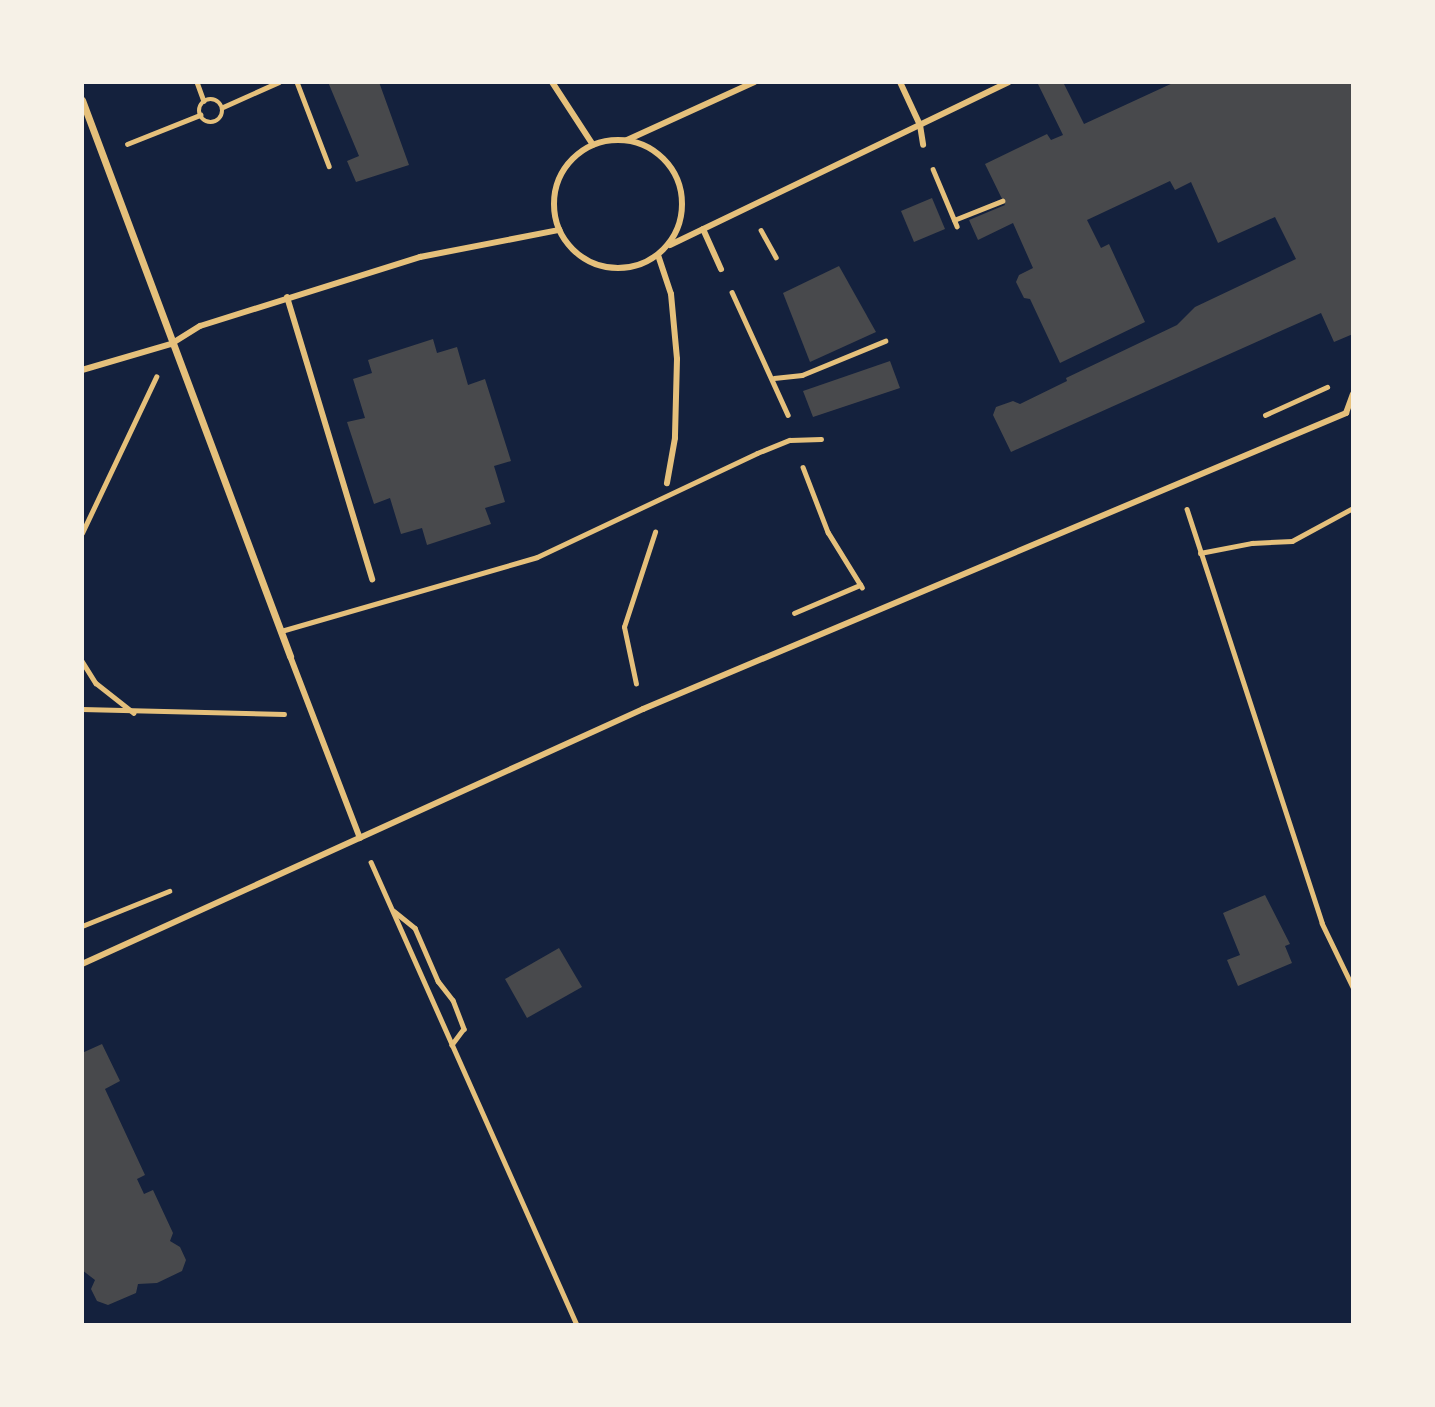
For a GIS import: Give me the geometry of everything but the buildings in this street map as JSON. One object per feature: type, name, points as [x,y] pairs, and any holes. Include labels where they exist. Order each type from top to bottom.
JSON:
[{"type":"street","points":[[552,82],[593,145]]},
{"type":"street","points":[[627,141],[655,151],[681,187],[682,218],[668,246],[658,256],[632,268],[602,267],[576,253],[559,230],[554,201],[559,180],[570,162],[593,145],[627,141],[754,82]]},
{"type":"street","points":[[900,82],[920,125],[923,145]]},
{"type":"street","points":[[668,246],[1009,82]]},
{"type":"street","points":[[82,100],[122,197],[171,344],[360,838]]},
{"type":"street","points":[[703,229],[721,270]]},
{"type":"street","points":[[82,370],[171,344],[200,326],[420,257],[559,230]]},
{"type":"street","points":[[658,256],[671,294],[677,359],[675,438],[667,483]]},
{"type":"street","points":[[287,297],[372,579]]},
{"type":"street","points":[[82,964],[643,709],[1181,484],[1346,412],[1353,394]]},
{"type":"lane","points":[[281,631],[537,557],[790,440],[821,439]]},
{"type":"path","points":[[197,82],[204,101],[200,115],[204,121],[219,121],[223,107],[279,82]]},
{"type":"path","points":[[298,82],[329,166]]},
{"type":"path","points":[[204,101],[218,101],[223,107]]},
{"type":"path","points":[[123,146],[200,115]]},
{"type":"path","points":[[923,145],[957,226]]},
{"type":"path","points":[[954,220],[1002,201]]},
{"type":"path","points":[[775,378],[811,371],[885,341]]},
{"type":"path","points":[[82,533],[171,344]]},
{"type":"path","points":[[1181,484],[1200,553],[1322,923],[1353,987]]},
{"type":"path","points":[[643,709],[625,650],[624,627],[664,499]]},
{"type":"path","points":[[1200,553],[1252,543],[1292,541],[1353,508]]},
{"type":"path","points":[[82,661],[96,683],[135,713]]},
{"type":"path","points":[[82,709],[135,713],[312,714]]},
{"type":"path","points":[[379,879],[577,1325]]},
{"type":"path","points":[[393,911],[415,928],[438,981],[453,1000],[464,1029],[452,1045]]}]
